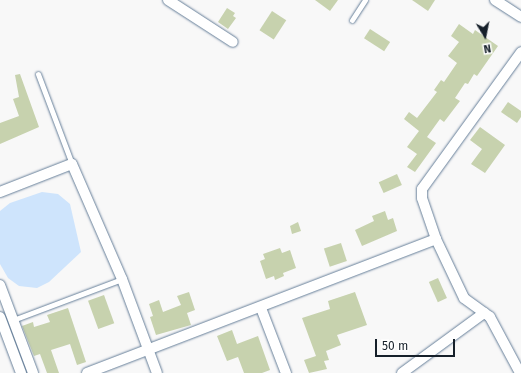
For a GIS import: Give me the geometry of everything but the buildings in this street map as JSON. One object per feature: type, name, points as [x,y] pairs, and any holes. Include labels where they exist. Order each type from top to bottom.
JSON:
[{"type":"street","points":[[168,0],[233,42]]},
{"type":"street","points":[[495,0],[521,18]]},
{"type":"street","points":[[520,373],[490,317],[464,298],[424,210],[422,189],[521,52]]},
{"type":"street","points":[[0,192],[72,164],[122,279],[157,373]]},
{"type":"street","points":[[87,373],[260,308],[436,239]]},
{"type":"street","points":[[0,285],[33,373]]},
{"type":"street","points":[[260,308],[286,373]]},
{"type":"street","points":[[402,373],[484,312]]},
{"type":"street","points":[[0,317],[21,373]]},
{"type":"lane","points":[[352,20],[365,0]]},
{"type":"lane","points":[[38,74],[72,164]]},
{"type":"lane","points":[[13,320],[122,279]]},
{"type":"shaded area","points":[[42,192],[58,194],[70,204],[81,252],[49,282],[37,288],[19,286],[8,278],[0,264],[0,211],[10,203]]}]
